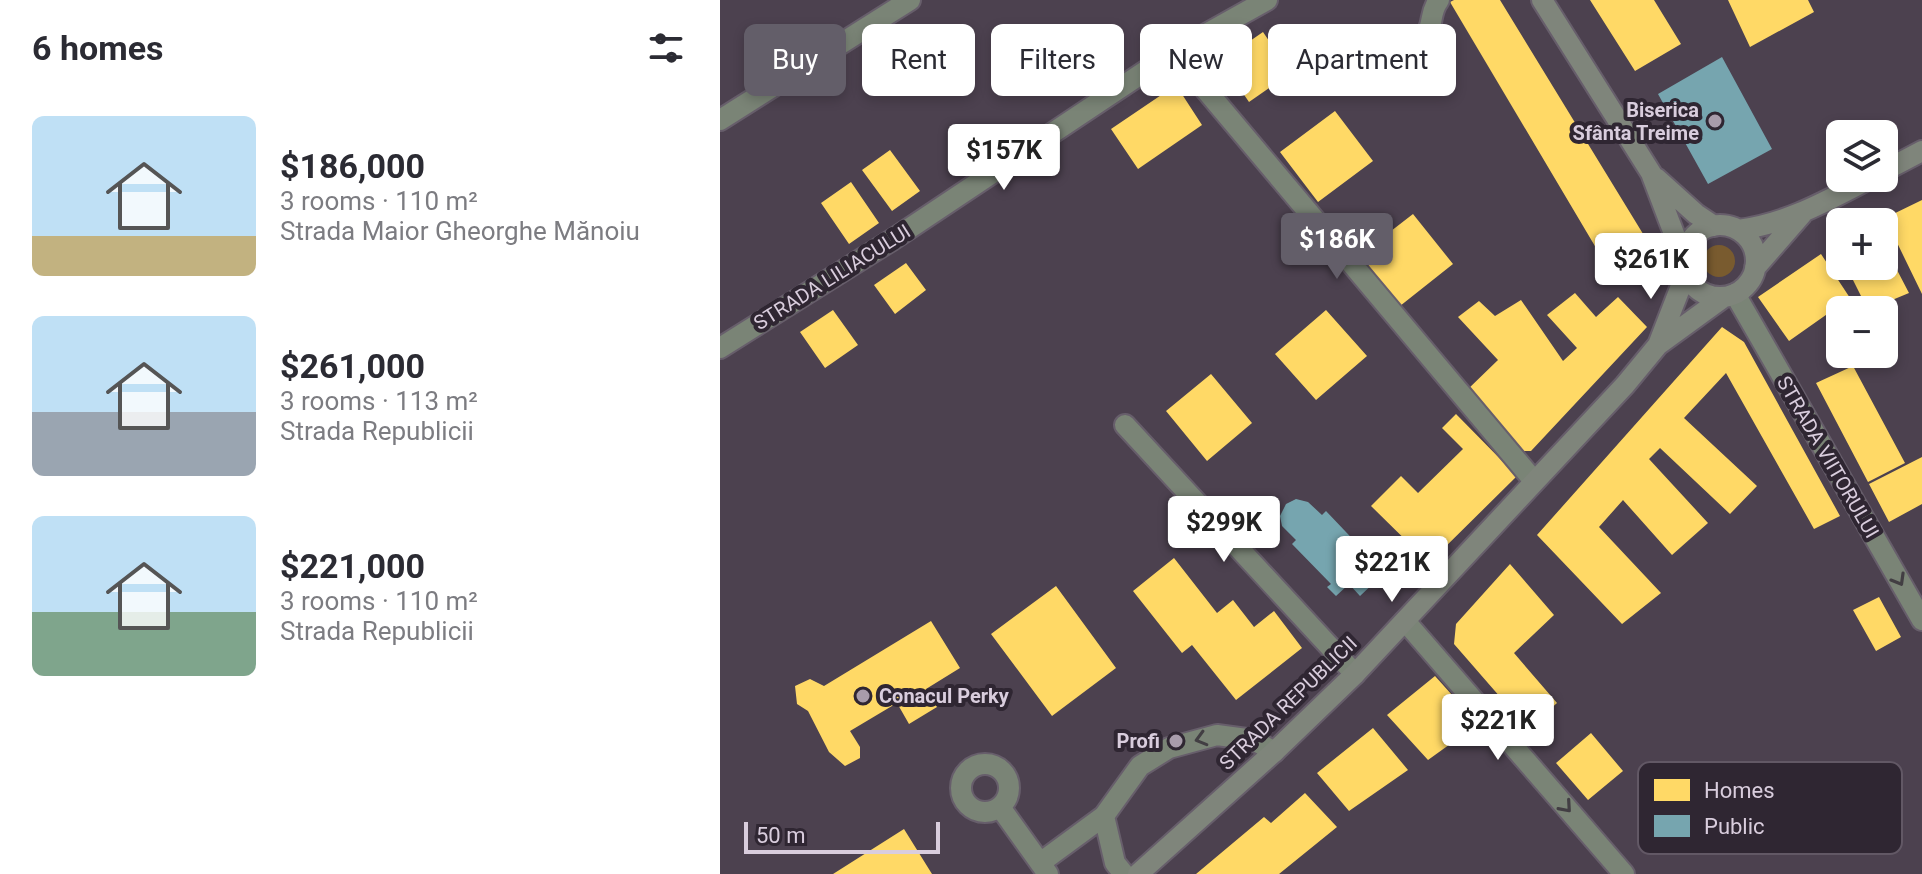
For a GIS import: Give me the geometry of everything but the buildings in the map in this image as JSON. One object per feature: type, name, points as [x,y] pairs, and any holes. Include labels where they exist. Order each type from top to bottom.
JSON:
[{"type":"main road","points":[[1542,0],[1651,173],[1685,266],[1701,292],[1713,297],[1729,296],[1744,288],[1755,268],[1802,214]]},
{"type":"main road","points":[[1898,164],[1922,151]]},
{"type":"main road","points":[[1651,173],[1696,214],[1714,226]]},
{"type":"main road","points":[[1685,266],[1686,248],[1703,230],[1714,226],[1738,230],[1753,228],[1802,214],[1844,192]]},
{"type":"main road","points":[[1738,230],[1752,246],[1755,268]]},
{"type":"main road","name":"STRADA REPUBLICII","points":[[1658,345],[1685,266]]},
{"type":"main road","name":"STRADA REPUBLICII","points":[[1138,874],[1274,752],[1355,674],[1625,385],[1658,345],[1703,310],[1729,296]]},
{"type":"street","points":[[720,120],[910,0]]},
{"type":"street","name":"STRADA LILIACULUI","points":[[1224,24],[1267,0]]},
{"type":"street","points":[[1430,24],[1439,0]]},
{"type":"street","name":"STRADA LILIACULUI","points":[[720,348],[892,240],[1140,75]]},
{"type":"street","points":[[1211,96],[1534,481]]},
{"type":"street","name":"STRADA VIITORULUI","points":[[1729,296],[1922,620]]},
{"type":"street","points":[[1125,425],[1355,674]]},
{"type":"street","points":[[1405,621],[1624,874]]},
{"type":"street","points":[[1000,807],[1044,869],[1104,816],[1140,766],[1169,748],[1217,735],[1254,740],[1274,752]]},
{"type":"street","points":[[1104,816],[1115,863],[1124,874]]},
{"type":"shaded area","points":[[1719,245],[1730,250],[1735,261],[1730,272],[1719,277],[1708,272],[1703,261],[1708,250]]},
{"type":"place","name":"Biserica Sfânta Treime","points":[[1715,121]]},
{"type":"place","name":"Conacul Perky","points":[[863,696]]},
{"type":"place","name":"Profi","points":[[1176,741]]}]
